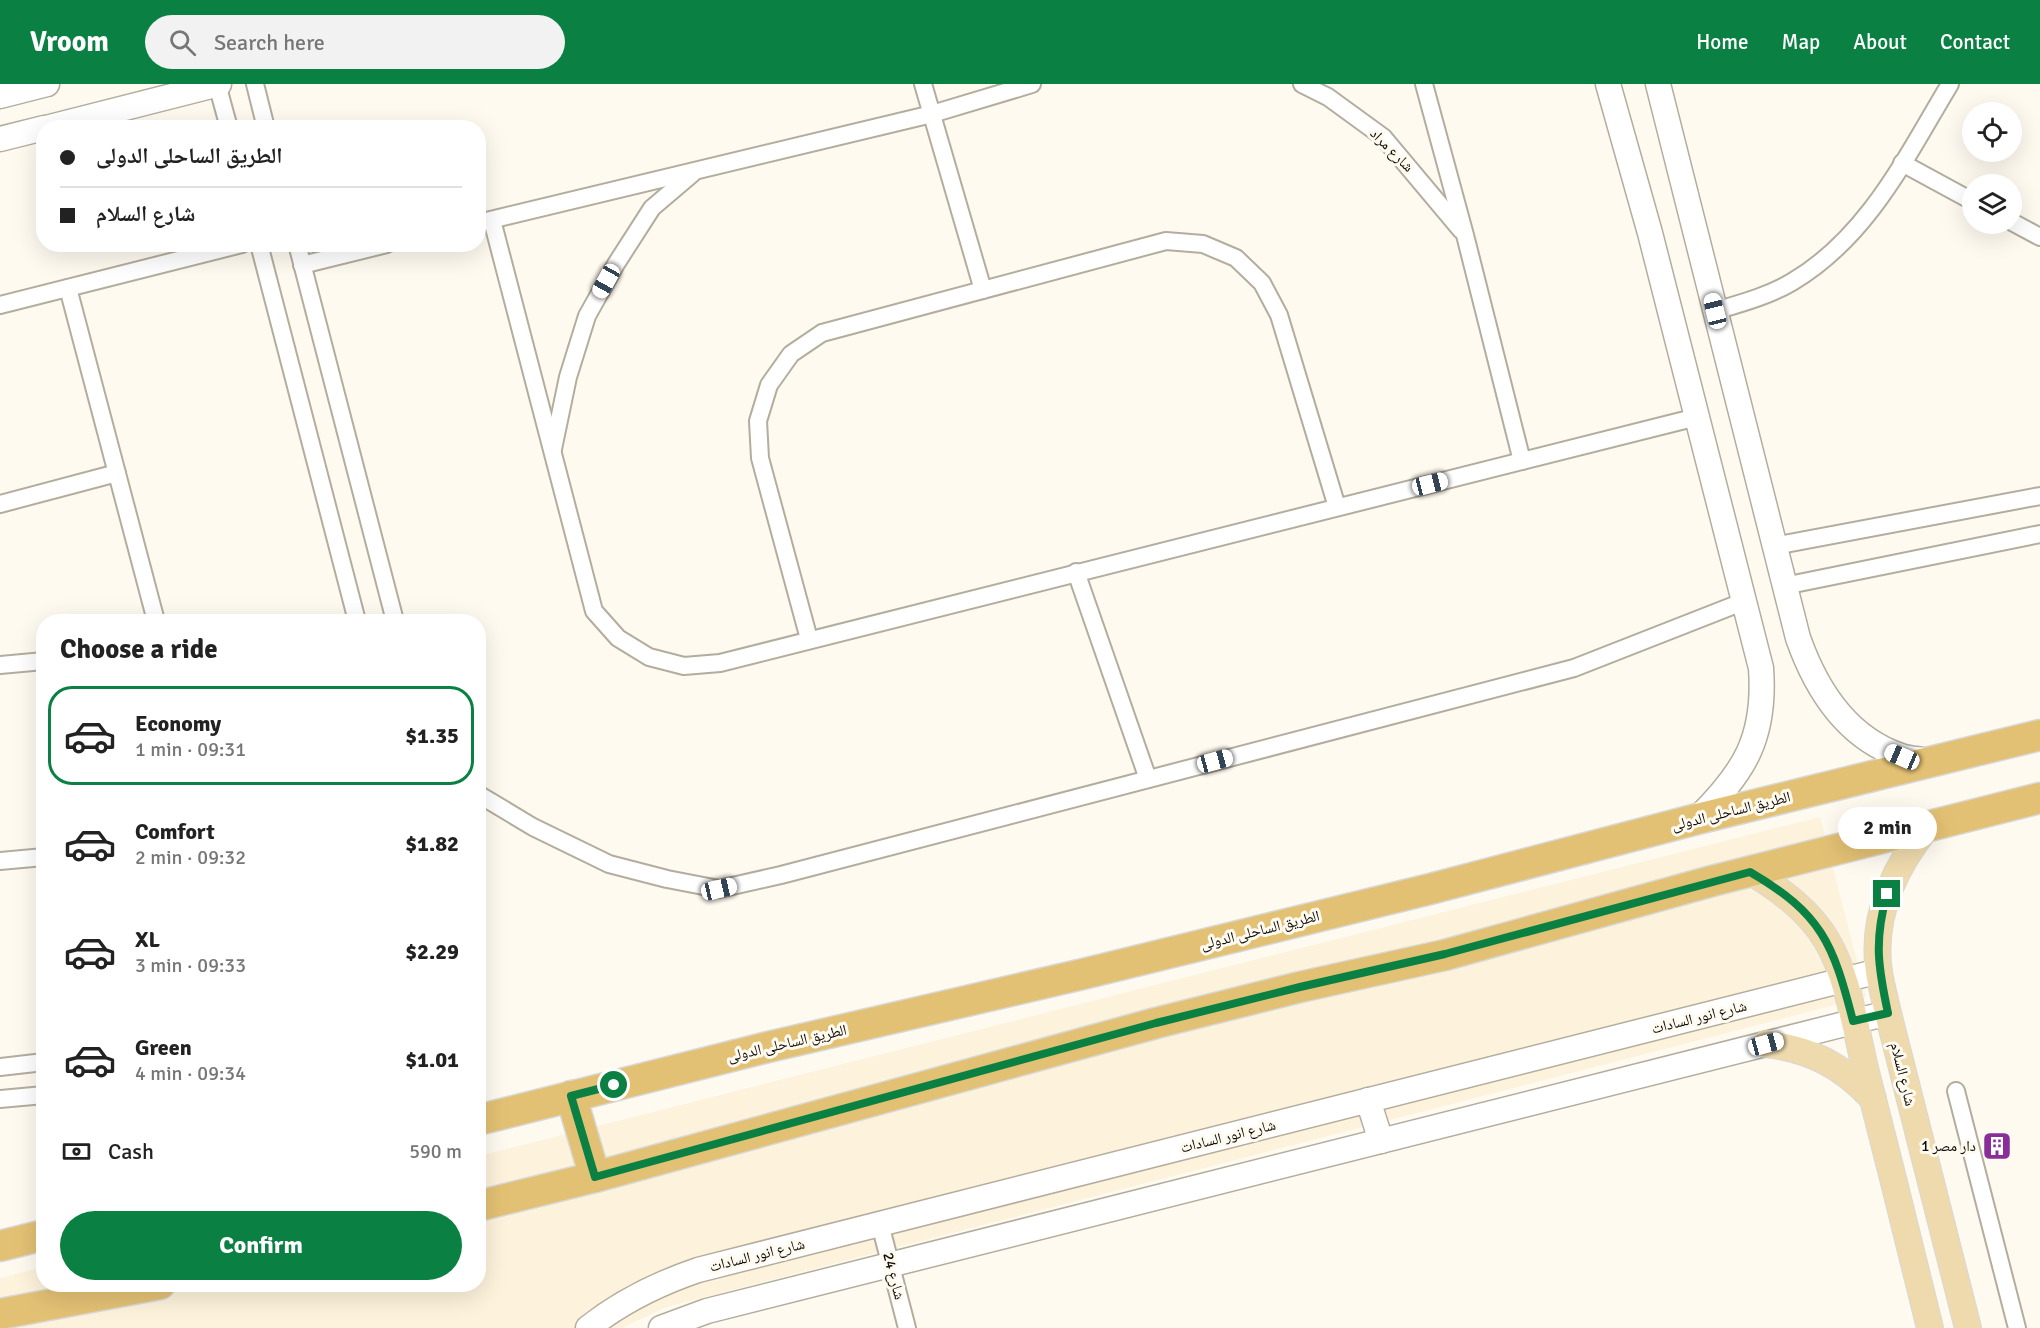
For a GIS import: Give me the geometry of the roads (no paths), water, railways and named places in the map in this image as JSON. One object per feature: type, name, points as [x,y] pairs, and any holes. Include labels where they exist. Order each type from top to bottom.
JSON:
[{"type":"highway","name":"الطريق الساحلى الدولى","points":[[486,1118],[1430,889],[1697,819],[2040,735]]},
{"type":"highway","points":[[486,1204],[595,1177],[1156,1023],[1445,954],[1750,872],[2040,798]]},
{"type":"highway","points":[[571,1096],[595,1177]]},
{"type":"highway","points":[[0,1246],[36,1237]]},
{"type":"highway","points":[[0,1314],[117,1292]]},
{"type":"main road","points":[[0,96],[47,84]]},
{"type":"main road","points":[[76,120],[218,84]]},
{"type":"main road","points":[[1608,84],[1650,233],[1761,668],[1761,712],[1754,740],[1738,773],[1725,791],[1697,819]]},
{"type":"main road","points":[[1658,84],[1784,586],[1805,658],[1823,695],[1833,708],[1864,737],[1902,757],[1934,761]]},
{"type":"main road","points":[[0,139],[36,130]]},
{"type":"main road","name":"شارع السلام","points":[[1927,827],[1904,859],[1887,894],[1879,932],[1879,971],[1968,1328]]},
{"type":"main road","points":[[1750,872],[1787,895],[1816,924],[1827,942],[1843,980],[1930,1328]]},
{"type":"main road","name":"شارع انور السادات","points":[[588,1328],[626,1301],[673,1278],[698,1270],[1879,971]]},
{"type":"main road","points":[[661,1328],[707,1311],[1888,1013]]},
{"type":"main road","points":[[1766,1044],[1786,1046],[1825,1060],[1859,1084],[1873,1099]]},
{"type":"main road","points":[[1368,1100],[1382,1141]]},
{"type":"street","points":[[218,84],[227,120]]},
{"type":"street","points":[[255,84],[264,120]]},
{"type":"street","points":[[923,84],[983,290]]},
{"type":"street","points":[[486,221],[932,114],[1032,84]]},
{"type":"street","name":"شارع مراد","points":[[1302,84],[1328,97],[1383,137],[1465,235]]},
{"type":"street","points":[[1424,84],[1522,461]]},
{"type":"street","points":[[1715,311],[1764,295],[1791,282],[1825,259],[1855,231],[1880,199],[1950,84]]},
{"type":"street","points":[[1902,163],[1962,196]]},
{"type":"street","points":[[552,453],[568,377],[587,315],[652,208],[696,171]]},
{"type":"street","points":[[486,224],[552,453],[594,611],[618,639],[649,657],[684,666],[720,663],[1697,417]]},
{"type":"street","points":[[2022,227],[2040,237]]},
{"type":"street","points":[[809,639],[760,458],[758,421],[769,385],[791,354],[822,333],[1166,241],[1203,244],[1236,258],[1262,283],[1279,315],[1337,507]]},
{"type":"street","points":[[0,305],[210,252]]},
{"type":"street","points":[[261,252],[355,614]]},
{"type":"street","points":[[299,252],[392,614]]},
{"type":"street","points":[[302,265],[355,252]]},
{"type":"street","points":[[68,288],[154,614]]},
{"type":"street","points":[[0,504],[117,473]]},
{"type":"street","points":[[1774,546],[2040,496]]},
{"type":"street","points":[[1784,586],[2040,534]]},
{"type":"street","points":[[1076,573],[1148,779]]},
{"type":"street","points":[[486,799],[533,827],[609,864],[719,889],[782,875],[1574,668],[1745,601]]},
{"type":"street","points":[[0,665],[36,662]]},
{"type":"street","points":[[0,861],[36,858]]},
{"type":"street","points":[[0,1067],[36,1063]]},
{"type":"street","points":[[1956,1091],[2017,1328]]},
{"type":"street","points":[[0,1099],[36,1096]]},
{"type":"street","name":"شارع 24","points":[[880,1224],[908,1328]]},
{"type":"place","name":"دار مصر 1","points":[[1997,1146]]}]
